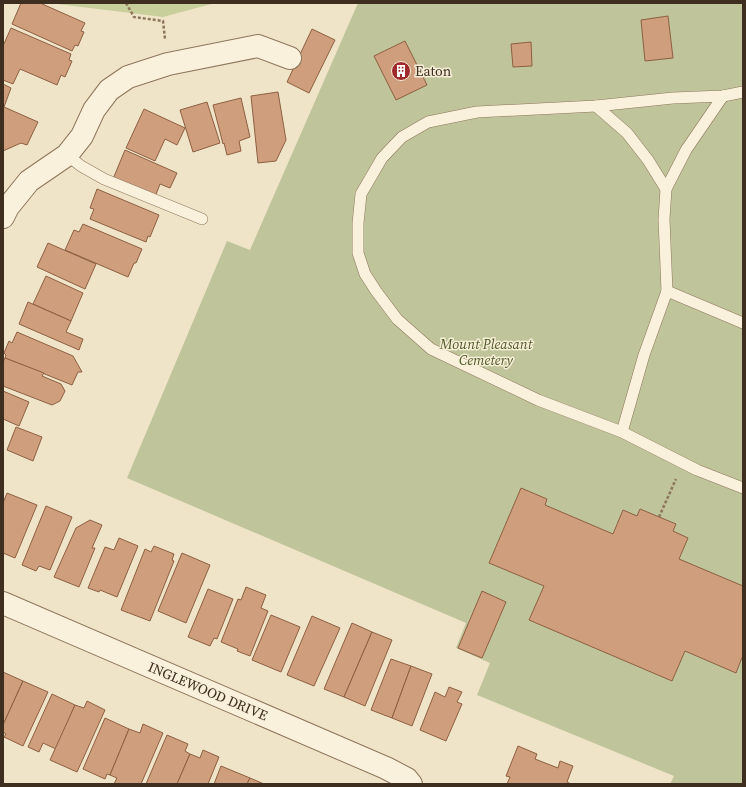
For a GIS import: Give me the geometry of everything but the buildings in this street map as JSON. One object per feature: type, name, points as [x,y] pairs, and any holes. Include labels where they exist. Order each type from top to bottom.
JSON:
[{"type":"street","points":[[3,217],[8,207],[29,181],[66,155],[82,136],[94,110],[108,90],[128,77],[168,64],[258,46],[290,58]]},
{"type":"street","name":"INGLEWOOD DRIVE","points":[[3,603],[386,768],[407,779],[411,784]]},
{"type":"lane","points":[[743,92],[723,96],[673,98],[596,106],[476,112],[428,122],[402,137],[382,158],[361,194],[358,223],[358,253],[365,274],[397,319],[431,349],[538,400],[622,432],[697,470],[743,488]]},
{"type":"lane","points":[[622,432],[644,355],[667,292],[664,219],[666,189],[686,150],[723,96]]},
{"type":"lane","points":[[596,106],[627,133],[648,160],[666,189]]},
{"type":"lane","points":[[66,155],[104,179],[202,219]]},
{"type":"lane","points":[[667,292],[743,323]]},
{"type":"path","points":[[126,3],[134,16],[163,21],[168,64]]},
{"type":"path","points":[[659,517],[676,479]]},
{"type":"green space","points":[[49,3],[215,3],[163,17]]},
{"type":"green space","name":"Mount Pleasant Cemetery","points":[[358,3],[743,3],[743,784],[670,784],[674,776],[477,695],[490,663],[456,648],[466,623],[127,478],[227,241],[250,250]]},
{"type":"place","name":"Eaton","points":[[401,71]]}]
